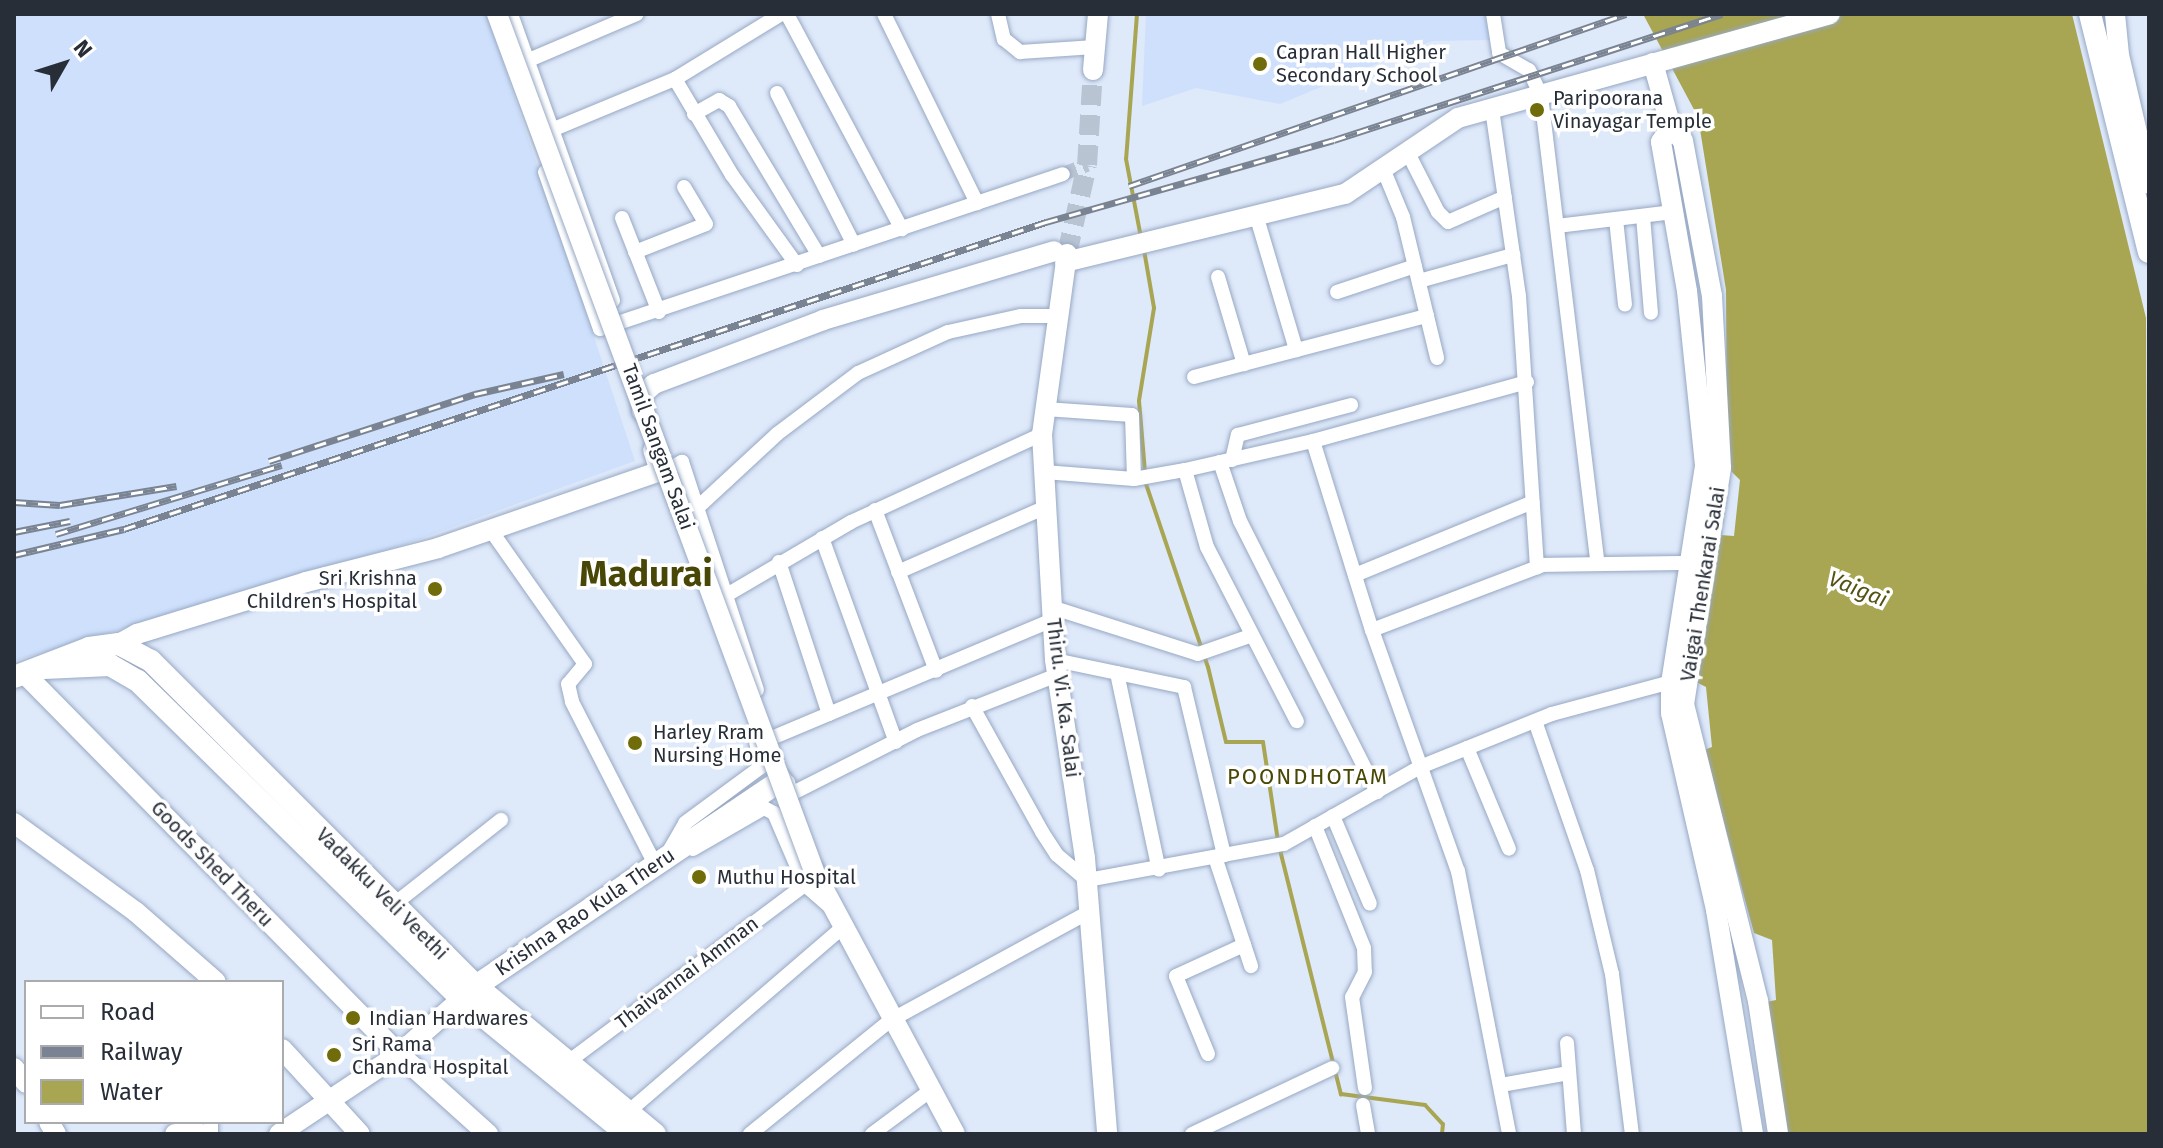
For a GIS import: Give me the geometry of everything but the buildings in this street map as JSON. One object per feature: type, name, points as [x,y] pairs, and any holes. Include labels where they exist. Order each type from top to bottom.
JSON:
[{"type":"main road","points":[[2090,14],[2149,252]]},
{"type":"main road","points":[[28,673],[89,648],[119,644],[138,681]]},
{"type":"main road","name":"Vadakku Veli Veethi","points":[[119,644],[151,661],[392,906],[469,992],[568,1062],[628,1123]]},
{"type":"main road","points":[[28,673],[110,665],[138,681]]},
{"type":"main road","name":"Vadakku Veli Veethi","points":[[138,681],[469,992],[628,1123],[655,1134]]},
{"type":"main road","name":"Krishna Rao Kula Theru","points":[[469,992],[694,837],[786,787]]},
{"type":"street","points":[[490,14],[600,329],[659,312],[1063,174]]},
{"type":"street","name":"Tamil Sangam Salai","points":[[497,14],[786,787],[809,878],[839,919],[955,1134]]},
{"type":"street","points":[[511,14],[621,324]]},
{"type":"street","points":[[529,60],[637,14]]},
{"type":"street","points":[[554,129],[675,79],[781,14]]},
{"type":"street","points":[[787,14],[902,229]]},
{"type":"street","points":[[884,14],[977,203]]},
{"type":"street","points":[[998,14],[1004,39],[1020,52],[1095,47]]},
{"type":"street","points":[[1093,70],[1098,14]]},
{"type":"street","points":[[1493,14],[1499,53],[1529,70],[1541,96],[1597,561]]},
{"type":"street","points":[[661,860],[685,823],[761,767],[762,760],[660,471],[640,404],[654,384],[823,320],[1062,256],[1257,218],[1345,194],[1384,171],[1407,151],[1458,118],[1830,14]]},
{"type":"street","points":[[2115,17],[2149,184]]},
{"type":"street","name":"Vaigai Thenkarai Salai","points":[[1657,62],[1671,127],[1683,141],[1712,296],[1721,468],[1684,704],[1758,1001],[1778,1134]]},
{"type":"street","points":[[675,79],[694,114],[797,265]]},
{"type":"street","points":[[777,93],[854,245]]},
{"type":"street","points":[[694,114],[719,100],[729,106],[819,256]]},
{"type":"street","points":[[1492,109],[1527,382],[1537,567]]},
{"type":"street","name":"Vaigai Thenkarai Salai","points":[[1671,127],[1661,142],[1705,441],[1691,563],[1671,682],[1671,713],[1716,910],[1753,1134]]},
{"type":"street","points":[[1407,151],[1438,212],[1448,222],[1505,197]]},
{"type":"street","points":[[1384,171],[1403,217],[1437,358]]},
{"type":"street","points":[[635,252],[706,224],[684,187]]},
{"type":"street","points":[[1557,226],[1673,212]]},
{"type":"street","points":[[1643,216],[1651,313]]},
{"type":"street","points":[[622,218],[659,312]]},
{"type":"street","points":[[1257,218],[1296,350]]},
{"type":"street","points":[[1616,219],[1625,305]]},
{"type":"street","points":[[1337,292],[1513,255]]},
{"type":"street","name":"Thiru. Vi. Ka. Salai","points":[[1062,256],[1042,434],[1051,614],[1087,880],[1107,1134]]},
{"type":"street","points":[[1218,277],[1244,364]]},
{"type":"street","points":[[696,509],[777,434],[858,373],[948,332],[1021,316],[1057,316]]},
{"type":"street","points":[[1194,377],[1427,316]]},
{"type":"street","points":[[1044,472],[1134,479],[1185,470],[1313,441],[1527,382]]},
{"type":"street","points":[[1351,405],[1238,435],[1226,461],[1256,555],[1377,792]]},
{"type":"street","points":[[1045,409],[1132,415],[1134,479]]},
{"type":"street","points":[[725,596],[779,562],[875,510],[1042,434]]},
{"type":"street","points":[[1313,441],[1372,630],[1458,871],[1509,1134]]},
{"type":"street","points":[[119,644],[151,629],[490,529],[682,462],[774,737],[786,787],[896,742],[1056,667],[1117,673],[1184,687],[1220,856],[1251,966]]},
{"type":"street","points":[[1185,470],[1207,547],[1250,636],[1297,721]]},
{"type":"street","points":[[1355,575],[1533,502]]},
{"type":"street","points":[[898,572],[1046,507]]},
{"type":"street","points":[[875,510],[936,671]]},
{"type":"street","points":[[490,529],[585,664],[568,684],[572,702],[661,860]]},
{"type":"street","points":[[822,538],[881,693],[896,742]]},
{"type":"street","points":[[1372,630],[1537,567],[1597,561],[1691,563]]},
{"type":"street","points":[[779,562],[829,714]]},
{"type":"street","points":[[774,737],[936,671],[1051,614],[1205,654],[1250,636]]},
{"type":"street","name":"Goods Shed Theru","points":[[28,673],[399,1054],[488,1134]]},
{"type":"street","points":[[1117,673],[1159,870]]},
{"type":"street","points":[[972,706],[1057,855],[1087,880],[1159,870],[1278,846],[1420,767],[1535,721],[1671,682]]},
{"type":"street","points":[[1535,721],[1587,870],[1612,974],[1632,1134]]},
{"type":"street","points":[[1467,748],[1509,849]]},
{"type":"street","points":[[661,860],[701,847],[764,808],[774,813],[809,878]]},
{"type":"street","points":[[1333,816],[1370,904]]},
{"type":"street","points":[[392,906],[501,820]]},
{"type":"street","points":[[14,823],[136,912],[214,980]]},
{"type":"street","points":[[1315,826],[1364,948],[1365,972],[1352,997],[1365,1088]]},
{"type":"street","name":"Thaivannai Amman","points":[[568,1062],[809,878]]},
{"type":"street","points":[[750,1134],[891,1020],[1089,912]]},
{"type":"street","points":[[628,1123],[839,919]]},
{"type":"street","points":[[1208,1054],[1176,976],[1244,945]]},
{"type":"street","points":[[279,1134],[333,1101],[399,1054],[469,992]]},
{"type":"street","points":[[1567,1043],[1574,1134]]},
{"type":"street","points":[[284,1051],[360,1134]]},
{"type":"street","points":[[1192,1134],[1332,1068]]},
{"type":"street","points":[[1501,1085],[1569,1073]]},
{"type":"street","points":[[872,1134],[931,1090]]},
{"type":"street","points":[[1363,1105],[1368,1134]]},
{"type":"street","points":[[1222,1120],[1229,1134]]},
{"type":"street","points":[[175,1134],[202,1134]]},
{"type":"shaded area","points":[[14,14],[487,14],[635,461],[406,544],[14,661]]},
{"type":"shaded area","name":"Capran Hall Higher Secondary School","points":[[1146,14],[1488,14],[1492,40],[1432,41],[1280,104],[1196,88],[1142,106]]},
{"type":"water","name":"Vaigai","points":[[1643,14],[2072,14],[2146,318],[2149,1134],[1786,1134],[1766,1002],[1776,1000],[1772,940],[1754,933],[1704,750],[1712,747],[1706,687],[1692,680],[1720,535],[1734,536],[1740,480],[1727,467],[1726,290],[1698,117]]},
{"type":"waterway","points":[[1137,14],[1126,159],[1141,238]]},
{"type":"waterway","points":[[1144,250],[1154,308],[1139,401],[1146,484],[1208,667],[1226,742],[1263,742],[1278,841]]},
{"type":"waterway","points":[[1280,850],[1341,1094],[1425,1105],[1443,1124],[1442,1134]]},
{"type":"tunnel","points":[[1067,254],[1087,165],[1093,70]]},
{"type":"tunnel","points":[[1063,174],[1087,165]]},
{"type":"railway","points":[[1129,186],[1626,14]]},
{"type":"railway","points":[[14,555],[124,529],[1046,222],[1334,140],[1722,14]]},
{"type":"railway","points":[[269,461],[475,394],[564,374]]},
{"type":"railway","points":[[56,534],[282,465]]},
{"type":"railway","points":[[14,502],[60,505],[176,486]]},
{"type":"railway","points":[[14,532],[70,521]]},
{"type":"place","name":"Capran Hall Higher Secondary School","points":[[1260,64]]},
{"type":"place","name":"Paripoorana Vinayagar Temple","points":[[1537,110]]},
{"type":"place","name":"Sri Krishna Children's Hospital","points":[[435,589]]},
{"type":"place","name":"Harley Rram Nursing Home","points":[[635,743]]},
{"type":"place","name":"Muthu Hospital","points":[[699,877]]},
{"type":"place","name":"Indian Hardwares","points":[[353,1018]]},
{"type":"place","name":"Sri Rama Chandra Hospital","points":[[334,1055]]},
{"type":"district","name":"Madurai","points":[[646,575]]},
{"type":"district","name":"POONDHOTAM","points":[[1308,777]]}]
